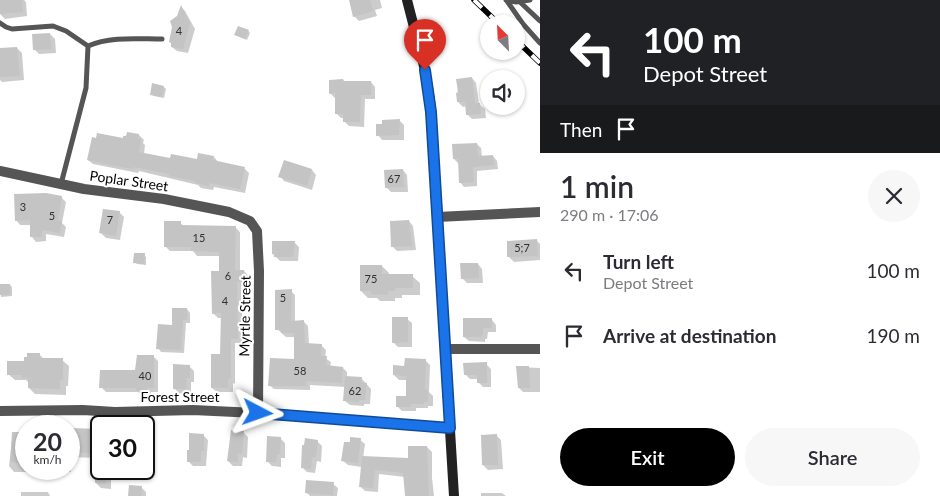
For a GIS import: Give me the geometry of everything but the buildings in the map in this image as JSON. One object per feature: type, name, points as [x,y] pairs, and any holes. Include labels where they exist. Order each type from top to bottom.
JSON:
[{"type":"main road","points":[[408,0],[423,59],[428,90],[454,496]]},
{"type":"street","name":"Poplar Street","points":[[0,171],[61,184],[164,199],[229,212],[251,223]]},
{"type":"street","points":[[437,217],[540,212]]},
{"type":"street","name":"Myrtle Street","points":[[251,223],[257,231],[259,263],[258,413]]},
{"type":"street","points":[[445,349],[540,349]]},
{"type":"street","name":"Forest Street","points":[[0,411],[83,410],[115,412],[193,410],[258,413],[450,428]]},
{"type":"lane","points":[[506,0],[520,2],[530,0]]},
{"type":"lane","points":[[506,0],[523,24],[540,43]]},
{"type":"lane","points":[[520,2],[540,21]]},
{"type":"lane","points":[[0,23],[12,29],[53,26],[66,31],[88,46]]},
{"type":"lane","points":[[88,46],[96,42],[115,40],[162,39]]},
{"type":"lane","points":[[61,184],[86,88],[88,46]]},
{"type":"railway","points":[[474,0],[490,15]]},
{"type":"railway","points":[[525,49],[540,63]]},
{"type":"route","points":[[258,413],[450,428],[431,112],[425,70]]}]
